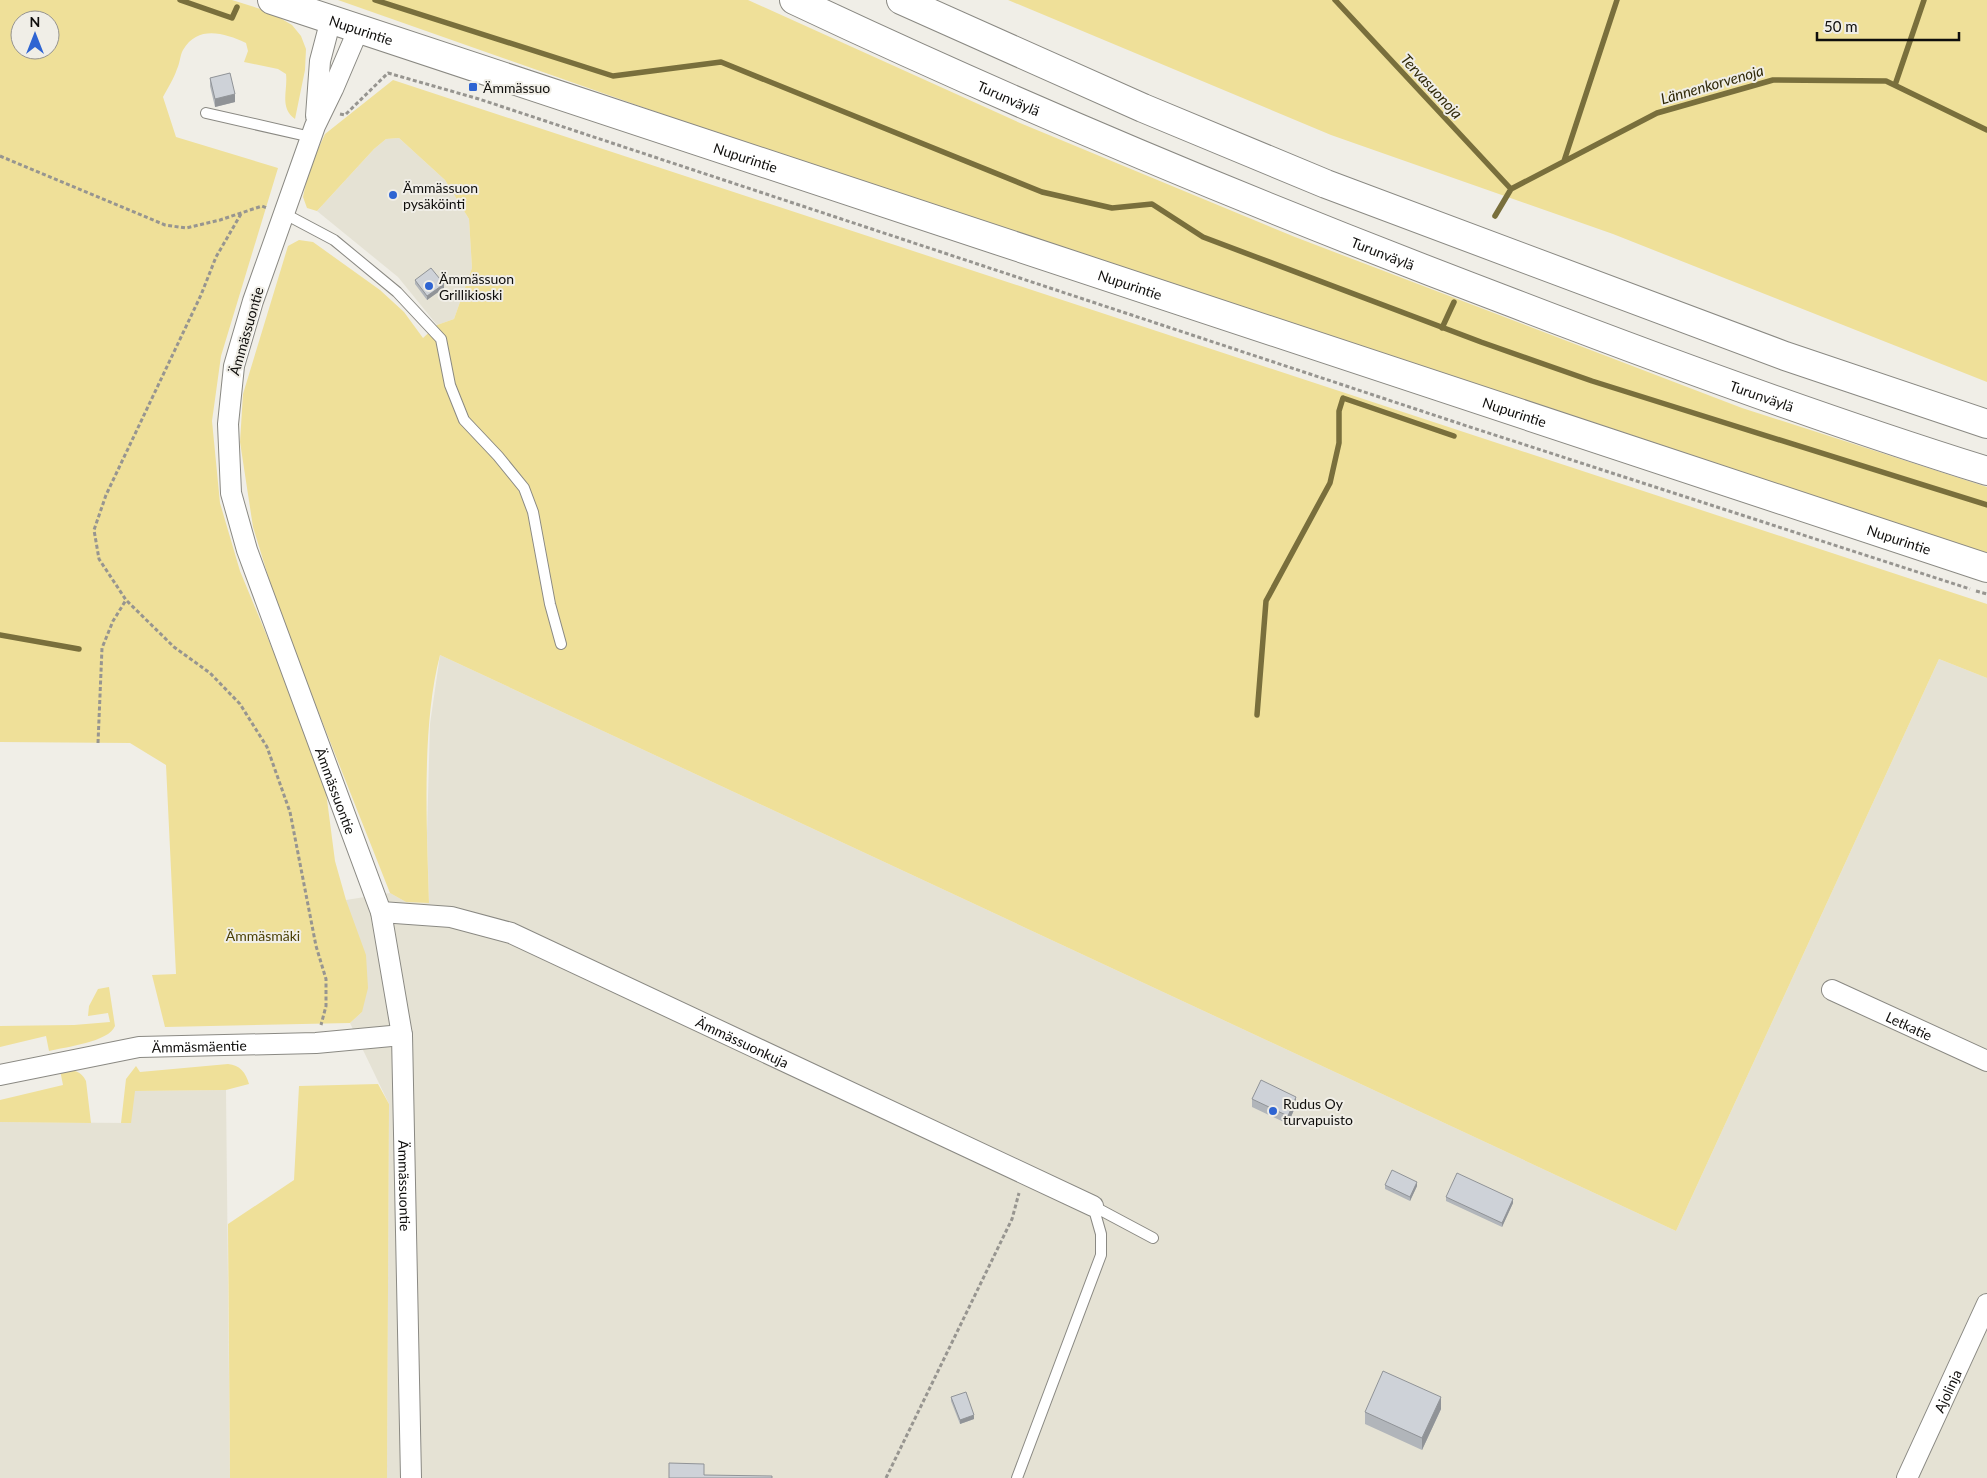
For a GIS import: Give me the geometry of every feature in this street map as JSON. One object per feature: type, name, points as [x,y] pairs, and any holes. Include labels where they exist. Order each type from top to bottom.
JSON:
[{"type":"main road","name":"Nupurintie","points":[[272,0],[1987,568]]},
{"type":"main road","name":"Turunväylä","points":[[794,0],[1130,150],[1316,227],[1616,342],[1772,399],[1987,471]]},
{"type":"main road","points":[[901,0],[1142,108],[1326,184],[1767,350],[1987,424]]},
{"type":"street","name":"Ämmässuontie","points":[[313,132],[320,61],[331,19]]},
{"type":"street","name":"Ämmässuontie","points":[[358,28],[344,66],[313,132],[253,300],[234,366],[228,424],[231,493],[247,550],[381,912],[402,1035],[411,1478]]},
{"type":"street","name":"Ämmässuonkuja","points":[[381,912],[451,917],[511,933],[1093,1206]]},
{"type":"street","name":"Letkatie","points":[[1832,990],[1987,1061]]},
{"type":"street","name":"Ämmäsmäentie","points":[[0,1075],[139,1047],[316,1043],[402,1035]]},
{"type":"street","name":"Ajolinja","points":[[1915,1476],[1987,1304]]},
{"type":"lane","points":[[206,113],[313,132]]},
{"type":"lane","points":[[285,214],[334,240],[397,292],[441,339],[450,385],[464,420],[498,456],[524,488],[533,512],[550,604],[561,644]]},
{"type":"lane","points":[[1093,1206],[1153,1238]]},
{"type":"lane","points":[[1017,1478],[1101,1255],[1101,1234],[1093,1206]]},
{"type":"path","points":[[338,106],[334,113],[345,116],[388,74],[479,99],[1345,384],[1473,428],[1987,594]]},
{"type":"path","points":[[0,156],[165,225],[186,228],[241,214],[262,206],[285,214]]},
{"type":"path","points":[[241,214],[216,257],[201,295],[106,495],[94,530],[99,559],[126,600],[174,647],[210,672],[240,704],[267,747],[290,812],[316,946],[326,979],[326,1006],[316,1043]]},
{"type":"path","points":[[98,743],[102,648],[113,621],[126,600]]},
{"type":"path","points":[[886,1478],[1012,1219],[1019,1200],[1019,1172]]},
{"type":"shaded area","name":"Ämmässuon pysäköinti","points":[[399,138],[445,180],[469,219],[472,268],[454,319],[437,325],[398,277],[317,211],[374,149],[386,139]]},
{"type":"shaded area","points":[[440,655],[1676,1231],[1939,659],[1987,678],[1987,1478],[387,1478],[389,1104],[350,1023],[362,1012],[346,900],[390,893],[406,902],[429,903],[427,833],[430,724]]},
{"type":"shaded area","points":[[226,1090],[230,1478],[0,1478],[0,1122],[130,1123],[134,1091]]},
{"type":"green space","name":"Ämmäsmäki","points":[[0,0],[232,0],[270,12],[292,25],[301,36],[306,49],[305,70],[295,119],[287,109],[286,104],[286,74],[278,69],[244,62],[248,51],[246,43],[220,34],[204,34],[189,42],[182,52],[176,72],[163,97],[176,137],[278,168],[221,356],[212,421],[220,503],[240,571],[281,670],[326,792],[335,861],[346,900],[366,955],[368,988],[362,1012],[350,1023],[165,1027],[152,975],[176,974],[166,765],[130,743],[0,742]]},
{"type":"green space","points":[[338,0],[748,0],[1020,123],[1295,237],[1742,408],[1987,487],[1987,553],[739,141]]},
{"type":"green space","points":[[1008,0],[1987,0],[1987,382],[1613,234],[1331,135]]},
{"type":"green space","points":[[393,80],[1987,604],[1987,678],[1939,659],[1676,1231],[440,655],[430,714],[428,746],[429,903],[406,902],[390,893],[280,615],[253,527],[240,442],[243,394],[288,246],[299,240],[313,242],[380,290],[404,312],[423,338],[437,325],[454,319],[472,268],[469,219],[445,180],[399,138],[386,139],[374,149],[317,211],[307,208],[303,197],[309,169],[325,134]]},
{"type":"green space","points":[[109,987],[115,1026],[111,1032],[104,1036],[86,1043],[49,1051],[46,1036],[0,1047],[0,1026],[74,1025],[110,1022],[108,1013],[88,1016],[89,1006],[98,989]]},
{"type":"green space","points":[[228,1064],[242,1070],[249,1084],[226,1090],[135,1091],[131,1123],[121,1123],[126,1079],[136,1066],[140,1072]]},
{"type":"green space","points":[[60,1070],[72,1070],[84,1077],[91,1123],[0,1122],[0,1100],[63,1085]]},
{"type":"green space","points":[[378,1084],[389,1104],[387,1478],[230,1478],[228,1224],[294,1180],[299,1086]]},
{"type":"building","points":[[230,73],[235,94],[215,99],[210,78]]},
{"type":"building","name":"Ämmässuon Grillikioski","points":[[431,268],[444,284],[427,296],[415,280]]},
{"type":"building","points":[[1261,1080],[1296,1097],[1288,1116],[1252,1099]]},
{"type":"building","points":[[1392,1170],[1417,1182],[1410,1197],[1385,1185]]},
{"type":"building","points":[[1457,1173],[1513,1199],[1502,1223],[1446,1197]]},
{"type":"building","points":[[1383,1371],[1441,1397],[1422,1438],[1365,1412]]},
{"type":"building","points":[[966,1392],[974,1415],[960,1420],[951,1397]]},
{"type":"building","points":[[669,1463],[704,1464],[704,1475],[772,1476],[772,1478],[669,1478]]},
{"type":"waterway","points":[[180,0],[232,18],[237,7]]},
{"type":"waterway","points":[[375,0],[613,76],[721,62],[1042,192],[1112,208],[1152,204],[1203,237],[1481,342],[1592,381],[1987,505]]},
{"type":"waterway","name":"Tervasuonoja","points":[[1335,0],[1511,189]]},
{"type":"waterway","points":[[1564,161],[1617,0]]},
{"type":"waterway","points":[[1895,85],[1924,0]]},
{"type":"waterway","name":"Lännenkorvenoja","points":[[1511,189],[1657,113],[1773,80],[1886,81],[1987,130]]},
{"type":"waterway","points":[[1495,216],[1511,189]]},
{"type":"waterway","points":[[1442,328],[1454,302]]},
{"type":"waterway","points":[[1257,715],[1266,601],[1330,483],[1339,443],[1339,411],[1343,398],[1454,436]]},
{"type":"waterway","points":[[0,635],[79,649]]},
{"type":"place","name":"Ämmässuo","points":[[473,87]]},
{"type":"place","name":"Ämmässuon pysäköinti","points":[[393,195]]},
{"type":"place","name":"Ämmässuon Grillikioski","points":[[429,286]]},
{"type":"place","name":"Rudus Oy turvapuisto","points":[[1273,1111]]}]
